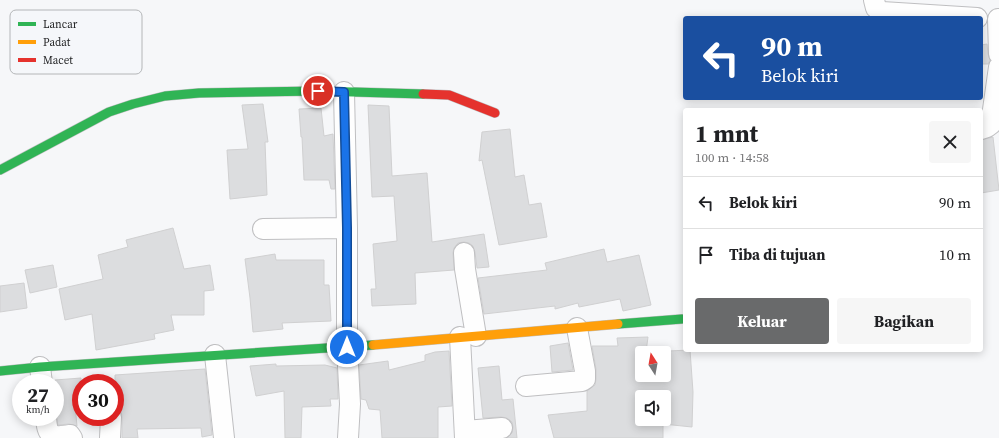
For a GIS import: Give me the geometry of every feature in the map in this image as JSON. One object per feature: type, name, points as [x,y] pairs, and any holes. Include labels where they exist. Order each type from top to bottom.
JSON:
[{"type":"street","points":[[874,0],[876,8],[882,12],[945,16]]},
{"type":"street","points":[[993,19],[999,54]]},
{"type":"street","points":[[983,128],[990,126],[991,124],[999,67]]},
{"type":"street","points":[[0,170],[109,112],[139,102],[165,96],[199,93],[271,91],[449,95],[495,114]]},
{"type":"street","points":[[344,92],[347,228],[347,347],[350,404],[348,438]]},
{"type":"street","points":[[263,229],[347,228]]},
{"type":"street","points":[[464,253],[468,337],[465,434],[502,428]]},
{"type":"street","points":[[50,374],[215,355],[347,347],[682,319]]},
{"type":"street","points":[[526,386],[582,381],[585,379],[585,371],[577,328]]},
{"type":"street","points":[[215,355],[224,438]]},
{"type":"street","points":[[1,367],[36,374]]},
{"type":"street","points":[[47,426],[51,436],[70,436],[72,438]]},
{"type":"street","points":[[110,438],[111,426]]},
{"type":"building","points":[[987,44],[990,60],[988,64],[983,64],[983,45]]},
{"type":"building","points":[[263,104],[268,142],[265,142],[267,195],[230,199],[227,150],[248,149],[242,105]]},
{"type":"building","points":[[368,105],[389,106],[392,176],[427,173],[432,242],[484,234],[489,267],[477,268],[473,246],[464,242],[458,243],[454,248],[453,253],[454,270],[415,273],[416,304],[372,306],[371,289],[376,289],[373,244],[397,241],[394,196],[372,197]]},
{"type":"building","points":[[321,108],[324,136],[333,134],[335,189],[331,189],[329,180],[304,180],[299,109]]},
{"type":"building","points":[[510,129],[515,177],[524,175],[529,205],[541,203],[547,237],[499,245],[482,160],[479,161],[482,132]]},
{"type":"building","points":[[993,137],[999,190],[983,193],[983,140]]},
{"type":"building","points":[[173,228],[184,269],[210,265],[214,290],[204,291],[204,315],[171,315],[174,330],[154,334],[155,339],[96,350],[92,314],[65,320],[59,289],[103,279],[98,255],[128,247],[126,240]]},
{"type":"building","points":[[604,249],[607,262],[639,255],[651,305],[623,311],[620,299],[579,307],[578,303],[555,309],[555,306],[484,314],[478,278],[547,270],[545,263]]},
{"type":"building","points":[[275,254],[276,260],[324,260],[324,285],[329,285],[331,321],[282,323],[283,329],[253,332],[245,259]]},
{"type":"building","points":[[53,265],[57,287],[30,293],[25,270]]},
{"type":"building","points":[[24,283],[27,308],[0,312],[0,286]]},
{"type":"building","points":[[648,337],[647,346],[635,346],[635,382],[671,382],[671,351],[683,350],[683,352],[690,352],[693,392],[692,427],[671,425],[671,390],[635,390],[635,426],[663,426],[663,438],[554,438],[548,415],[587,411],[587,391],[595,385],[596,379],[596,369],[592,346],[618,346],[617,338]]},
{"type":"building","points":[[568,343],[573,370],[552,372],[550,346]]},
{"type":"building","points":[[449,351],[452,406],[438,407],[438,438],[382,438],[380,410],[369,409],[366,400],[361,399],[359,365],[388,361],[389,370],[425,361],[425,355],[435,352]]},
{"type":"building","points":[[276,364],[276,366],[325,365],[337,368],[338,399],[330,399],[331,406],[302,407],[301,438],[285,438],[284,391],[256,396],[250,366]]},
{"type":"building","points":[[499,366],[502,400],[513,399],[517,438],[507,438],[512,433],[513,427],[512,422],[507,418],[483,418],[478,368]]},
{"type":"building","points":[[205,369],[212,435],[202,437],[201,428],[137,429],[138,438],[122,438],[122,426],[124,426],[124,374]]},
{"type":"building","points":[[64,379],[72,379],[72,425],[64,424]]},
{"type":"traffic: fast","points":[[0,170],[109,112],[165,96],[199,93],[318,91],[423,94]]},
{"type":"traffic: fast","points":[[618,324],[682,319]]},
{"type":"traffic: fast","points":[[0,371],[40,367],[373,345]]},
{"type":"traffic: slow","points":[[373,345],[618,324]]},
{"type":"traffic: jam","points":[[423,94],[449,95],[495,113]]},
{"type":"route","points":[[318,91],[344,92],[347,228],[347,347]]}]
